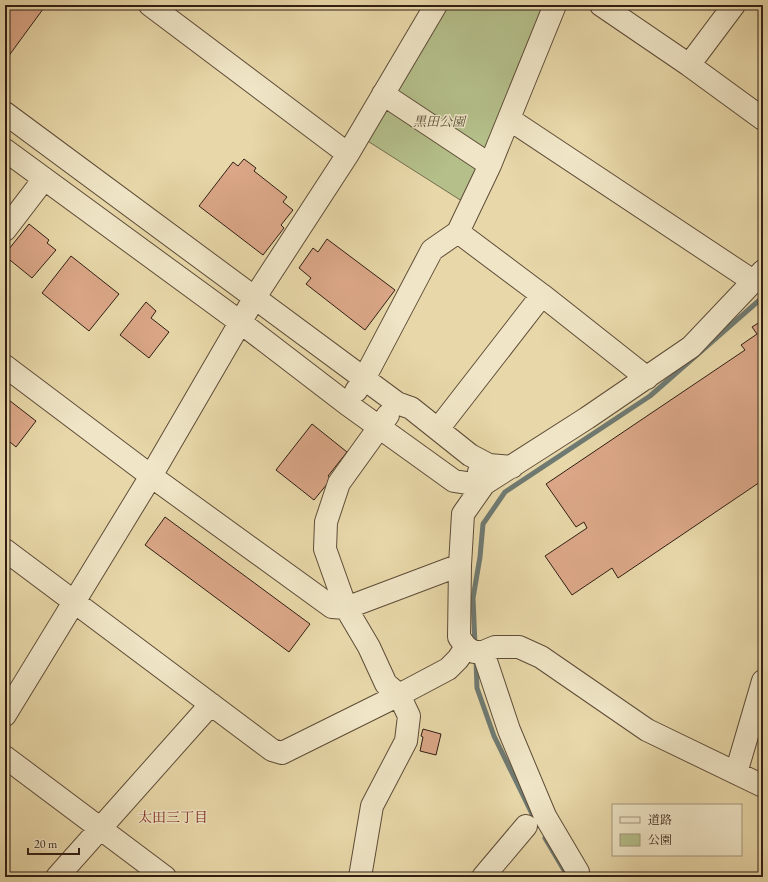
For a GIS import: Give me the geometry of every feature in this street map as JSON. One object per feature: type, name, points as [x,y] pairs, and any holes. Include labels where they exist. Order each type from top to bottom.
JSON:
[{"type":"street","points":[[150,5],[348,154]]},
{"type":"street","points":[[5,715],[151,476],[255,297],[348,154],[436,5]]},
{"type":"street","points":[[347,404],[364,379],[432,250],[458,232],[490,165],[555,5]]},
{"type":"street","points":[[601,5],[689,65],[763,119]]},
{"type":"street","points":[[689,65],[734,5]]},
{"type":"street","points":[[383,94],[490,165]]},
{"type":"street","points":[[5,114],[397,403],[411,408],[470,455],[488,465],[512,467]]},
{"type":"street","points":[[463,514],[484,484],[647,378],[691,347],[758,276],[509,119]]},
{"type":"street","points":[[5,150],[240,322],[379,428],[454,481],[484,484]]},
{"type":"street","points":[[5,230],[44,179]]},
{"type":"street","points":[[458,232],[542,295],[647,378]]},
{"type":"street","points":[[438,428],[542,295]]},
{"type":"street","points":[[5,366],[151,476],[332,606],[346,608],[460,565]]},
{"type":"street","points":[[360,877],[372,806],[406,740],[409,716],[399,695],[386,684],[369,646],[346,608],[325,549],[326,522],[339,483],[397,403]]},
{"type":"street","points":[[470,455],[484,484]]},
{"type":"street","points":[[454,481],[463,514],[460,565],[459,637],[475,650],[545,816],[578,872]]},
{"type":"street","points":[[5,550],[272,750],[282,753],[448,669],[458,659],[475,650],[495,647],[519,647],[541,657],[647,730],[763,786]]},
{"type":"street","points":[[736,773],[763,681]]},
{"type":"street","points":[[57,877],[211,704]]},
{"type":"street","points":[[5,757],[165,877]]},
{"type":"street","points":[[483,877],[526,826]]},
{"type":"green space","name":"黒田公園","points":[[442,5],[543,5],[465,203],[366,140]]},
{"type":"building","points":[[9,5],[46,5],[5,61],[5,10]]},
{"type":"building","points":[[244,159],[256,168],[254,171],[287,197],[283,202],[293,210],[281,225],[284,228],[263,255],[199,206],[233,162],[238,166]]},
{"type":"building","points":[[29,224],[49,240],[47,243],[56,250],[32,278],[5,256]]},
{"type":"building","points":[[327,239],[395,290],[365,330],[306,284],[311,278],[299,268],[313,248],[318,252]]},
{"type":"building","points":[[71,256],[119,294],[89,331],[42,293]]},
{"type":"building","points":[[146,302],[156,311],[151,318],[169,332],[149,358],[120,335]]},
{"type":"building","points":[[763,320],[763,480],[618,578],[612,568],[572,595],[545,556],[587,528],[584,522],[576,527],[546,484],[745,350],[741,345],[757,334],[752,327]]},
{"type":"building","points":[[5,397],[36,421],[16,447],[5,438]]},
{"type":"building","points":[[312,424],[347,452],[328,476],[332,478],[314,500],[276,470]]},
{"type":"building","points":[[165,517],[310,624],[289,652],[145,545]]},
{"type":"building","points":[[423,729],[441,734],[436,755],[420,751]]},
{"type":"waterway","points":[[475,645],[473,598],[480,557],[483,524],[505,492],[650,396],[763,297]]},
{"type":"waterway","points":[[476,661],[477,688],[494,736],[537,824]]},
{"type":"waterway","points":[[545,838],[568,877]]},
{"type":"district","name":"太田三丁目","points":[[173,817]]}]
